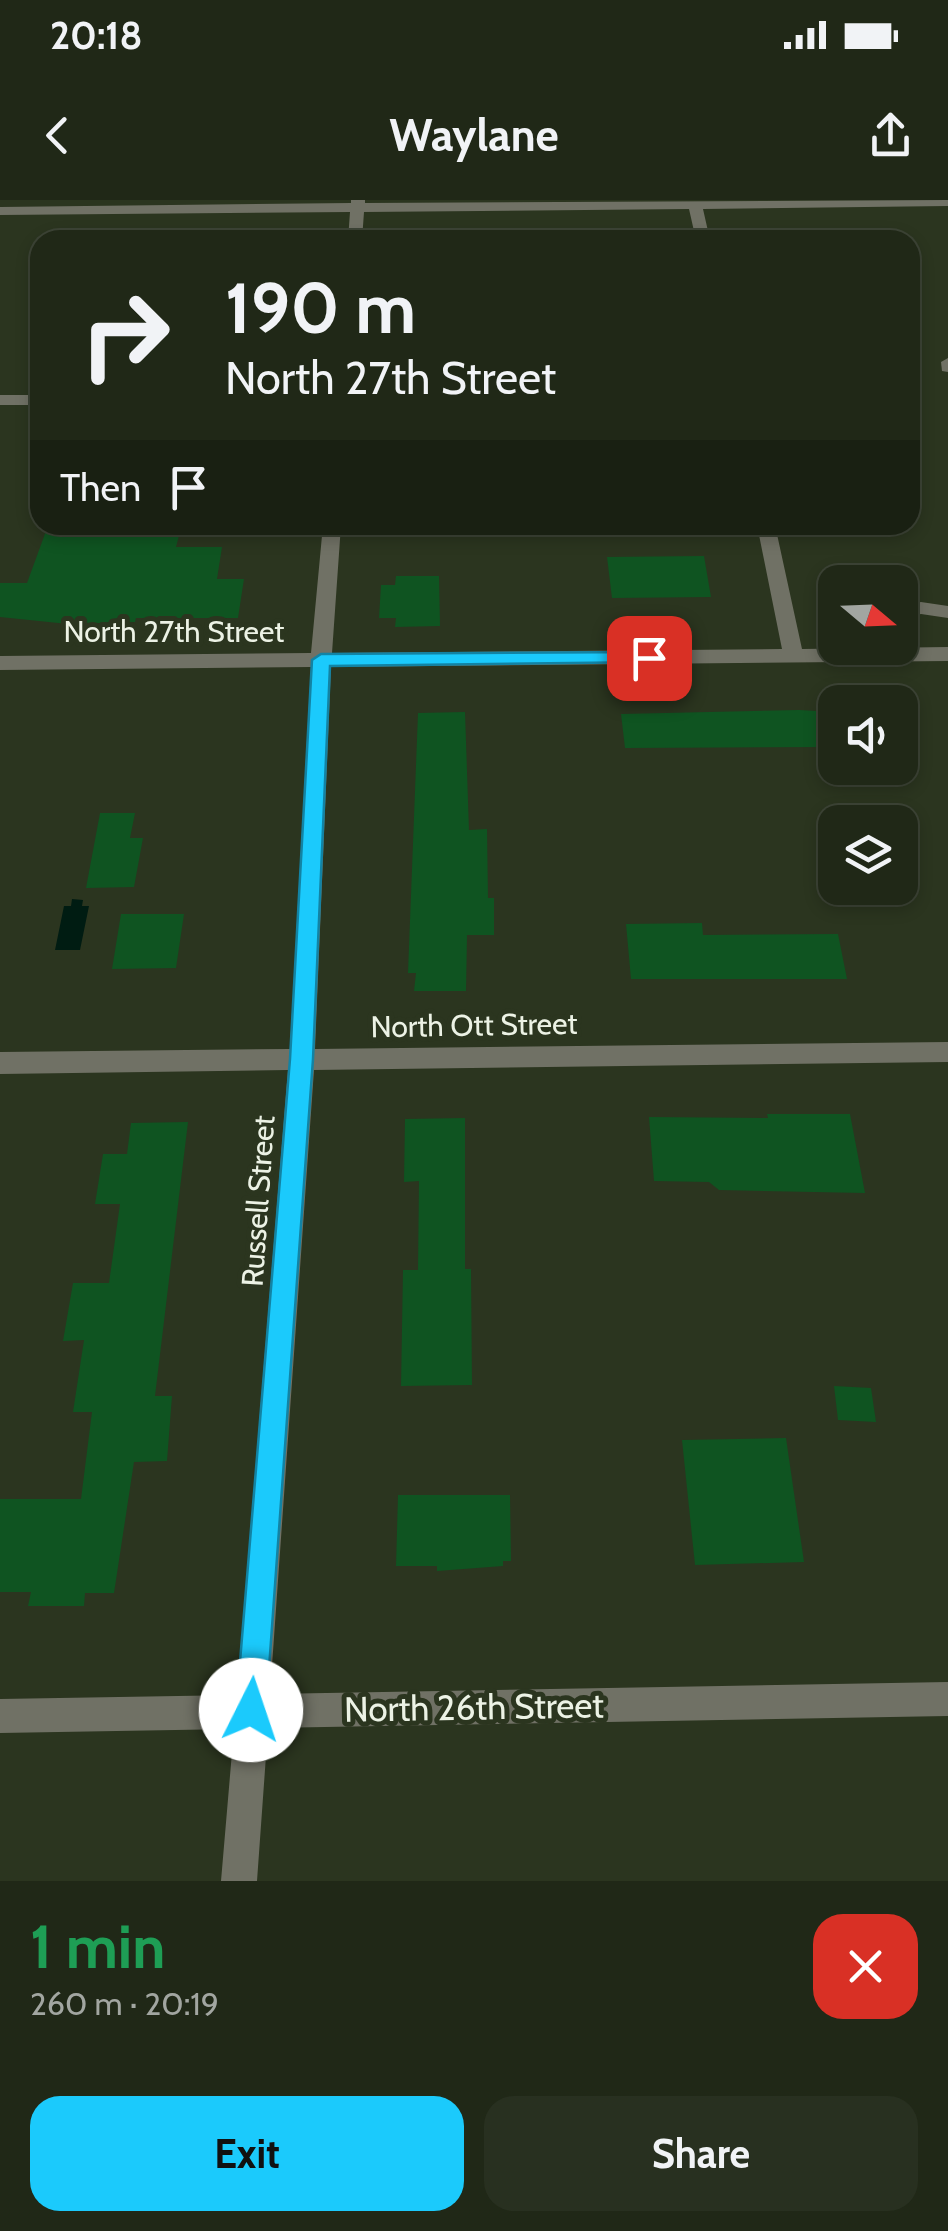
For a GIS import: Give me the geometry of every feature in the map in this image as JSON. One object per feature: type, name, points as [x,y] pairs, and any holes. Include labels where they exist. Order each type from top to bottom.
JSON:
[{"type":"street","points":[[0,210],[183,205],[948,202]]},
{"type":"street","points":[[356,230],[358,204]]},
{"type":"street","points":[[695,205],[701,230]]},
{"type":"street","points":[[0,400],[30,400]]},
{"type":"street","name":"Russell Street","points":[[239,1881],[302,1059],[321,660],[331,535]]},
{"type":"street","points":[[768,535],[794,656]]},
{"type":"street","name":"North 27th Street","points":[[918,652],[948,654]]},
{"type":"street","name":"North 27th Street","points":[[0,663],[818,655]]},
{"type":"street","name":"North Ott Street","points":[[0,1062],[948,1052]]},
{"type":"street","name":"North 26th Street","points":[[0,1716],[948,1699]]},
{"type":"lane","points":[[918,608],[948,612]]},
{"type":"shaded area","points":[[72,899],[83,900],[82,906],[89,906],[80,950],[55,950],[64,906],[71,906]]},
{"type":"building","points":[[45,535],[179,535],[176,547],[222,547],[217,579],[244,579],[238,618],[136,618],[135,622],[68,624],[0,617],[0,583],[27,583]]},
{"type":"building","points":[[704,556],[711,597],[612,598],[607,557]]},
{"type":"building","points":[[396,576],[439,576],[440,626],[395,627],[396,618],[379,618],[381,585],[395,585]]},
{"type":"building","points":[[818,711],[818,747],[625,748],[621,714]]},
{"type":"building","points":[[465,712],[469,830],[487,829],[488,898],[494,898],[494,935],[467,935],[466,991],[414,991],[416,973],[408,973],[418,713]]},
{"type":"building","points":[[100,813],[135,813],[130,838],[143,838],[134,887],[86,888]]},
{"type":"building","points":[[121,914],[184,914],[176,968],[112,969]]},
{"type":"building","points":[[702,923],[703,935],[838,934],[847,979],[631,979],[626,924]]},
{"type":"building","points":[[767,1114],[850,1114],[865,1193],[719,1190],[709,1182],[654,1181],[649,1117],[768,1118]]},
{"type":"building","points":[[465,1118],[465,1269],[471,1269],[472,1385],[401,1386],[403,1270],[418,1270],[419,1181],[404,1182],[405,1119]]},
{"type":"building","points":[[188,1122],[155,1396],[172,1396],[167,1461],[134,1462],[114,1593],[85,1593],[84,1606],[28,1606],[31,1592],[0,1592],[0,1499],[81,1499],[92,1412],[73,1412],[84,1340],[63,1341],[73,1283],[109,1283],[120,1204],[95,1204],[103,1154],[127,1154],[131,1123]]},
{"type":"building","points":[[834,1386],[871,1388],[876,1422],[838,1420]]},
{"type":"building","points":[[786,1438],[804,1562],[695,1565],[682,1440]]},
{"type":"building","points":[[398,1495],[510,1495],[511,1561],[503,1561],[503,1566],[437,1571],[437,1566],[396,1566]]},
{"type":"route","points":[[251,1710],[302,1059],[321,660],[649,658]]}]
